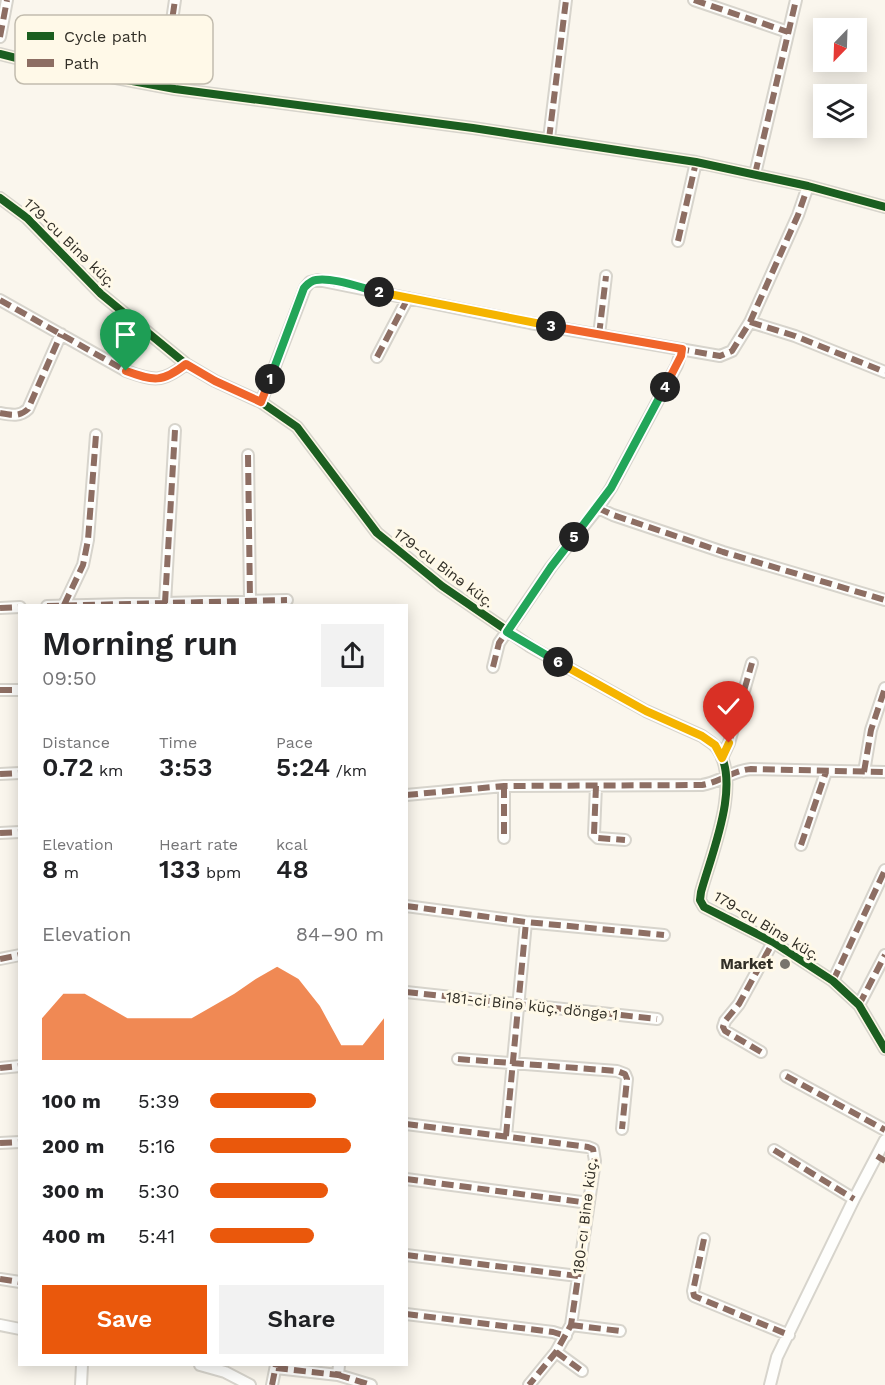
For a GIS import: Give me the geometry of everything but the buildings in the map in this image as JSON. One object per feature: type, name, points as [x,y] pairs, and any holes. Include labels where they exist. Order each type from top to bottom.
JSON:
[{"type":"street","points":[[0,37],[7,0]]},
{"type":"street","points":[[173,15],[175,0]]},
{"type":"street","points":[[549,139],[566,0]]},
{"type":"street","points":[[694,0],[788,32]]},
{"type":"street","points":[[755,174],[796,0]]},
{"type":"street","points":[[0,54],[15,58]]},
{"type":"street","points":[[149,84],[549,139],[696,162],[808,186],[885,207]]},
{"type":"street","points":[[678,241],[696,162]]},
{"type":"street","points":[[261,402],[304,288],[310,282],[318,280],[599,335],[720,356],[727,354],[740,341],[750,322],[808,186]]},
{"type":"street","name":"179-cu Binə küç.","points":[[1,202],[27,218],[101,294],[186,364],[215,381],[261,402],[297,427],[377,533],[442,586],[531,647],[608,690],[702,736],[715,745],[722,758],[726,776],[725,803],[700,892],[700,900],[711,912],[773,942],[833,981],[859,1005],[885,1049]]},
{"type":"street","points":[[599,335],[606,276]]},
{"type":"street","points":[[377,357],[408,298]]},
{"type":"street","points":[[0,300],[138,376],[165,378],[186,364]]},
{"type":"street","points":[[750,322],[795,336],[885,372]]},
{"type":"street","points":[[0,413],[23,414],[28,409],[61,334]]},
{"type":"street","points":[[493,667],[499,643],[551,567],[598,508],[626,462],[682,349]]},
{"type":"street","points":[[165,603],[176,430]]},
{"type":"street","points":[[64,604],[78,576],[87,547],[96,435]]},
{"type":"street","points":[[248,455],[250,600]]},
{"type":"street","points":[[598,508],[723,552],[885,600]]},
{"type":"street","points":[[114,604],[287,600]]},
{"type":"street","points":[[0,608],[18,607]]},
{"type":"street","points":[[722,758],[729,743],[752,663]]},
{"type":"street","points":[[864,772],[871,730],[885,688]]},
{"type":"street","points":[[0,690],[18,690]]},
{"type":"street","points":[[408,795],[504,786],[702,785],[711,784],[733,771],[751,769],[885,772]]},
{"type":"street","points":[[801,845],[826,772]]},
{"type":"street","points":[[0,774],[18,773]]},
{"type":"street","points":[[504,786],[504,838]]},
{"type":"street","points":[[596,786],[594,834],[598,838],[625,840]]},
{"type":"street","points":[[0,833],[18,832]]},
{"type":"street","points":[[833,981],[885,870]]},
{"type":"street","points":[[408,906],[526,922],[664,935]]},
{"type":"street","points":[[506,1136],[526,922]]},
{"type":"street","points":[[761,1052],[725,1031],[723,1027],[739,1004],[773,942]]},
{"type":"street","points":[[0,959],[18,955]]},
{"type":"street","points":[[859,1005],[885,955]]},
{"type":"street","name":"181-ci Binə küç. döngə 1","points":[[408,992],[657,1019]]},
{"type":"street","points":[[458,1059],[618,1071],[625,1074],[627,1078],[622,1129]]},
{"type":"street","points":[[0,1068],[18,1066]]},
{"type":"street","points":[[786,1076],[885,1130]]},
{"type":"street","name":"180-cı Binə küç.","points":[[408,1124],[592,1149],[595,1161],[571,1325],[556,1352],[529,1385]]},
{"type":"street","points":[[770,1385],[774,1364],[854,1199],[881,1159],[885,1140]]},
{"type":"street","points":[[0,1143],[18,1142]]},
{"type":"street","points":[[774,1150],[854,1199]]},
{"type":"street","points":[[408,1179],[589,1203]]},
{"type":"street","points":[[704,1239],[693,1291],[694,1296],[789,1335]]},
{"type":"street","points":[[408,1255],[578,1276]]},
{"type":"street","points":[[0,1279],[18,1282]]},
{"type":"street","points":[[408,1314],[553,1332],[566,1336]]},
{"type":"street","points":[[0,1325],[18,1329]]},
{"type":"street","points":[[571,1325],[620,1331]]},
{"type":"street","points":[[556,1352],[582,1371]]},
{"type":"street","points":[[81,1385],[82,1366]]},
{"type":"street","points":[[204,1366],[225,1372],[250,1385]]},
{"type":"street","points":[[272,1385],[276,1366],[339,1370],[371,1385]]},
{"type":"marked path","points":[[0,37],[7,0]]},
{"type":"marked path","points":[[173,15],[175,0]]},
{"type":"marked path","points":[[549,139],[566,0]]},
{"type":"marked path","points":[[694,0],[788,32]]},
{"type":"marked path","points":[[755,174],[796,0]]},
{"type":"marked path","points":[[678,241],[696,162]]},
{"type":"marked path","points":[[261,402],[305,288],[310,282],[318,280],[530,323],[720,356],[732,351],[750,322],[798,215],[808,186]]},
{"type":"marked path","points":[[599,335],[606,276]]},
{"type":"marked path","points":[[377,357],[408,298]]},
{"type":"marked path","points":[[0,300],[126,371],[158,378],[170,375],[186,364]]},
{"type":"marked path","points":[[750,322],[795,336],[885,372]]},
{"type":"marked path","points":[[0,413],[12,415],[28,409],[61,334]]},
{"type":"marked path","points":[[493,667],[499,643],[551,567],[611,488],[677,365],[682,349]]},
{"type":"marked path","points":[[165,603],[175,430]]},
{"type":"marked path","points":[[64,604],[83,565],[88,540],[96,435]]},
{"type":"marked path","points":[[248,455],[250,600]]},
{"type":"marked path","points":[[598,508],[723,552],[885,600]]},
{"type":"marked path","points":[[127,604],[287,600]]},
{"type":"marked path","points":[[0,608],[18,607]]},
{"type":"marked path","points":[[722,758],[729,743],[752,663]]},
{"type":"marked path","points":[[864,772],[871,730],[885,688]]},
{"type":"marked path","points":[[0,690],[18,690]]},
{"type":"marked path","points":[[408,795],[504,786],[702,785],[751,769],[885,772]]},
{"type":"marked path","points":[[801,845],[826,772]]},
{"type":"marked path","points":[[0,774],[18,773]]},
{"type":"marked path","points":[[504,786],[504,838]]},
{"type":"marked path","points":[[596,786],[594,834],[598,838],[625,840]]},
{"type":"marked path","points":[[0,833],[18,832]]},
{"type":"marked path","points":[[833,981],[885,870]]},
{"type":"marked path","points":[[408,906],[526,922],[664,935]]},
{"type":"marked path","points":[[506,1136],[526,922]]},
{"type":"marked path","points":[[761,1052],[725,1031],[723,1027],[739,1004],[773,942]]},
{"type":"marked path","points":[[0,959],[18,955]]},
{"type":"marked path","points":[[859,1005],[885,955]]},
{"type":"marked path","points":[[408,992],[657,1019]]},
{"type":"marked path","points":[[458,1059],[617,1071],[625,1074],[627,1079],[622,1129]]},
{"type":"marked path","points":[[0,1068],[18,1066]]},
{"type":"marked path","points":[[786,1076],[885,1130]]},
{"type":"marked path","points":[[408,1124],[593,1149],[595,1161],[571,1325],[556,1352],[529,1385]]},
{"type":"marked path","points":[[0,1143],[18,1142]]},
{"type":"marked path","points":[[774,1150],[854,1199]]},
{"type":"marked path","points":[[877,1156],[885,1161]]},
{"type":"marked path","points":[[408,1179],[589,1203]]},
{"type":"marked path","points":[[704,1239],[693,1291],[694,1296],[789,1335]]},
{"type":"marked path","points":[[408,1255],[578,1276]]},
{"type":"marked path","points":[[0,1279],[18,1282]]},
{"type":"marked path","points":[[408,1314],[553,1332],[566,1336]]},
{"type":"marked path","points":[[571,1325],[620,1331]]},
{"type":"marked path","points":[[556,1352],[582,1371]]},
{"type":"marked path","points":[[272,1385],[276,1366]]},
{"type":"marked path","points":[[276,1368],[338,1375],[339,1366]]},
{"type":"marked path","points":[[338,1375],[371,1385]]},
{"type":"cycle path","points":[[0,54],[15,58]]},
{"type":"cycle path","points":[[148,84],[473,128],[696,162],[808,186],[885,207]]},
{"type":"cycle path","points":[[0,198],[27,218],[101,294],[186,364],[215,381],[261,402],[297,427],[377,533],[442,586],[531,647],[646,711],[702,736],[715,746],[724,763],[726,799],[700,900],[704,907],[773,942],[833,981],[859,1005],[885,1049]]},
{"type":"place","name":"Market","points":[[785,964]]},
{"type":"route","points":[[126,371],[154,379],[165,378],[186,364],[199,373],[261,402],[304,288],[310,282],[318,280],[530,323],[682,349],[681,356],[611,488],[551,567],[507,632],[646,711],[702,736],[715,745],[722,758],[729,743]]}]
